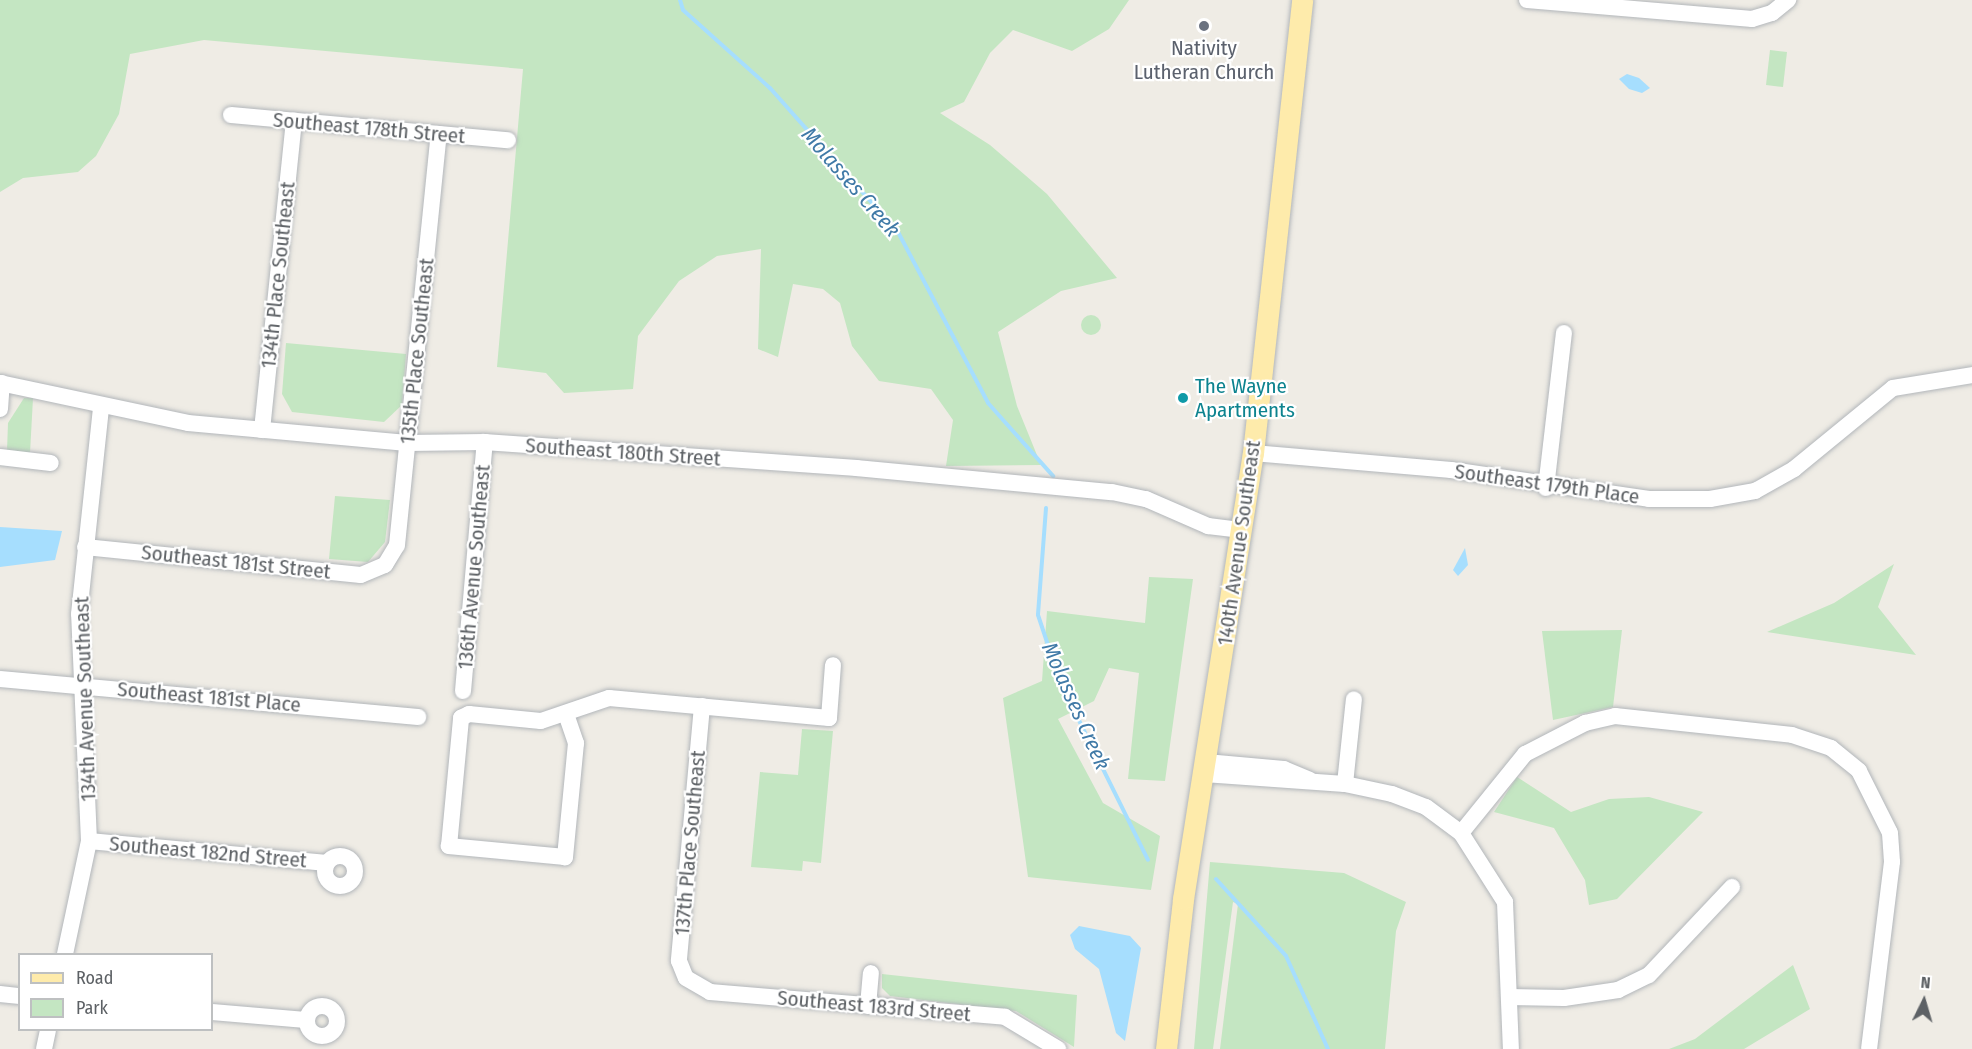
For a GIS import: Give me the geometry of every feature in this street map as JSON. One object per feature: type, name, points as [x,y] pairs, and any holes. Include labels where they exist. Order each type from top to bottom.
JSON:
[{"type":"main road","name":"140th Avenue Southeast","points":[[1166,1049],[1205,768],[1253,453],[1302,0]]},
{"type":"street","points":[[1527,0],[1752,18],[1772,13],[1788,0]]},
{"type":"street","name":"Southeast 178th Street","points":[[231,115],[508,140]]},
{"type":"street","name":"134th Place Southeast","points":[[262,430],[294,121]]},
{"type":"street","name":"135th Place Southeast","points":[[385,565],[397,545],[439,134]]},
{"type":"street","points":[[1546,488],[1564,333]]},
{"type":"street","name":"Southeast 179th Place","points":[[1253,453],[1451,470],[1546,488],[1649,499],[1755,491],[1794,469],[1893,388],[1948,376],[1972,375]]},
{"type":"street","name":"Southeast 180th Street","points":[[0,410],[1,383],[101,407],[262,430],[407,443],[485,442],[1112,492],[1146,500],[1208,526],[1242,530]]},
{"type":"street","name":"134th Avenue Southeast","points":[[65,953],[89,841],[84,686],[79,615],[101,407]]},
{"type":"street","name":"136th Avenue Southeast","points":[[463,691],[485,442]]},
{"type":"street","points":[[0,457],[51,463]]},
{"type":"street","name":"Southeast 181st Street","points":[[85,548],[361,575],[385,565]]},
{"type":"street","points":[[566,714],[576,743],[565,857],[449,846],[461,718],[541,721],[609,698],[829,718],[833,665]]},
{"type":"street","name":"Southeast 181st Place","points":[[0,679],[418,717]]},
{"type":"street","points":[[1345,784],[1354,699]]},
{"type":"street","name":"137th Place Southeast","points":[[686,978],[679,961],[702,706]]},
{"type":"street","points":[[1461,833],[1525,754],[1554,735],[1615,716],[1792,735],[1831,748],[1859,771],[1890,833],[1892,862],[1869,1049]]},
{"type":"street","points":[[1205,768],[1283,784],[1314,781],[1345,784],[1426,807],[1461,833],[1505,902],[1511,1049]]},
{"type":"street","name":"Southeast 182nd Street","points":[[89,841],[327,863]]},
{"type":"street","points":[[1509,997],[1564,998],[1618,990],[1649,975],[1732,887]]},
{"type":"street","points":[[868,1006],[870,973]]},
{"type":"street","name":"Southeast 183rd Street","points":[[686,978],[710,992],[1005,1017],[1058,1049]]},
{"type":"street","points":[[0,994],[18,996]]},
{"type":"street","points":[[213,1012],[306,1020]]},
{"type":"street","points":[[44,1049],[48,1031]]},
{"type":"green space","points":[[0,0],[1129,0],[1109,29],[1072,51],[1013,30],[990,53],[964,102],[940,113],[990,145],[1047,194],[1117,278],[1061,291],[998,332],[1017,406],[1041,465],[946,466],[953,420],[931,389],[879,381],[852,346],[840,303],[823,289],[793,284],[778,357],[758,349],[761,249],[717,256],[679,281],[638,336],[633,389],[564,393],[546,373],[497,367],[523,69],[204,40],[130,54],[119,114],[96,156],[78,172],[23,178],[0,192]]},
{"type":"green space","points":[[1770,50],[1787,52],[1783,87],[1766,85]]},
{"type":"green space","points":[[1087,315],[1095,315],[1101,321],[1101,329],[1095,335],[1087,335],[1081,329],[1081,321]]},
{"type":"green space","points":[[286,343],[406,354],[402,405],[384,422],[292,412],[282,394]]},
{"type":"green space","points":[[24,398],[33,398],[30,453],[7,451],[8,423]]},
{"type":"green space","points":[[335,496],[390,500],[385,542],[368,562],[329,559]]},
{"type":"green space","points":[[1894,564],[1878,607],[1916,655],[1767,632],[1834,603]]},
{"type":"green space","points":[[1149,577],[1193,579],[1165,781],[1128,779],[1139,673],[1109,668],[1094,701],[1058,719],[1103,803],[1160,836],[1151,890],[1028,877],[1003,698],[1042,681],[1047,611],[1145,623]]},
{"type":"green space","points":[[1622,630],[1613,707],[1553,720],[1542,631]]},
{"type":"green space","points":[[802,729],[833,731],[821,863],[803,861],[802,871],[751,867],[760,772],[798,775]]},
{"type":"green space","points":[[1517,777],[1571,812],[1609,799],[1649,797],[1703,812],[1617,899],[1589,905],[1585,880],[1554,828],[1494,812]]},
{"type":"green space","points":[[1210,862],[1344,873],[1406,902],[1396,931],[1385,1049],[1220,1049],[1238,904],[1233,902],[1213,1049],[1194,1049]]},
{"type":"green space","points":[[1793,965],[1810,1009],[1744,1049],[1669,1049],[1695,1039]]},
{"type":"green space","points":[[882,974],[1077,995],[1074,1047],[1016,1011],[890,996],[882,988]]},
{"type":"water","points":[[1627,74],[1639,78],[1650,88],[1642,93],[1629,89],[1619,79]]},
{"type":"water","points":[[0,527],[62,531],[55,560],[0,567]]},
{"type":"water","points":[[1465,548],[1468,565],[1458,576],[1453,570]]},
{"type":"water","points":[[1079,926],[1130,936],[1141,948],[1125,1041],[1116,1033],[1099,969],[1075,949],[1070,935]]},
{"type":"waterway","name":"Molasses Creek","points":[[680,0],[683,10],[770,88],[898,232],[988,403],[1053,476]]},
{"type":"waterway","name":"Molasses Creek","points":[[1046,508],[1038,615],[1061,684],[1148,860]]},
{"type":"waterway","name":"Molasses Creek","points":[[1216,879],[1286,956],[1328,1049]]},
{"type":"place","name":"Nativity Lutheran Church","points":[[1204,26]]},
{"type":"place","name":"The Wayne Apartments","points":[[1183,398]]}]
